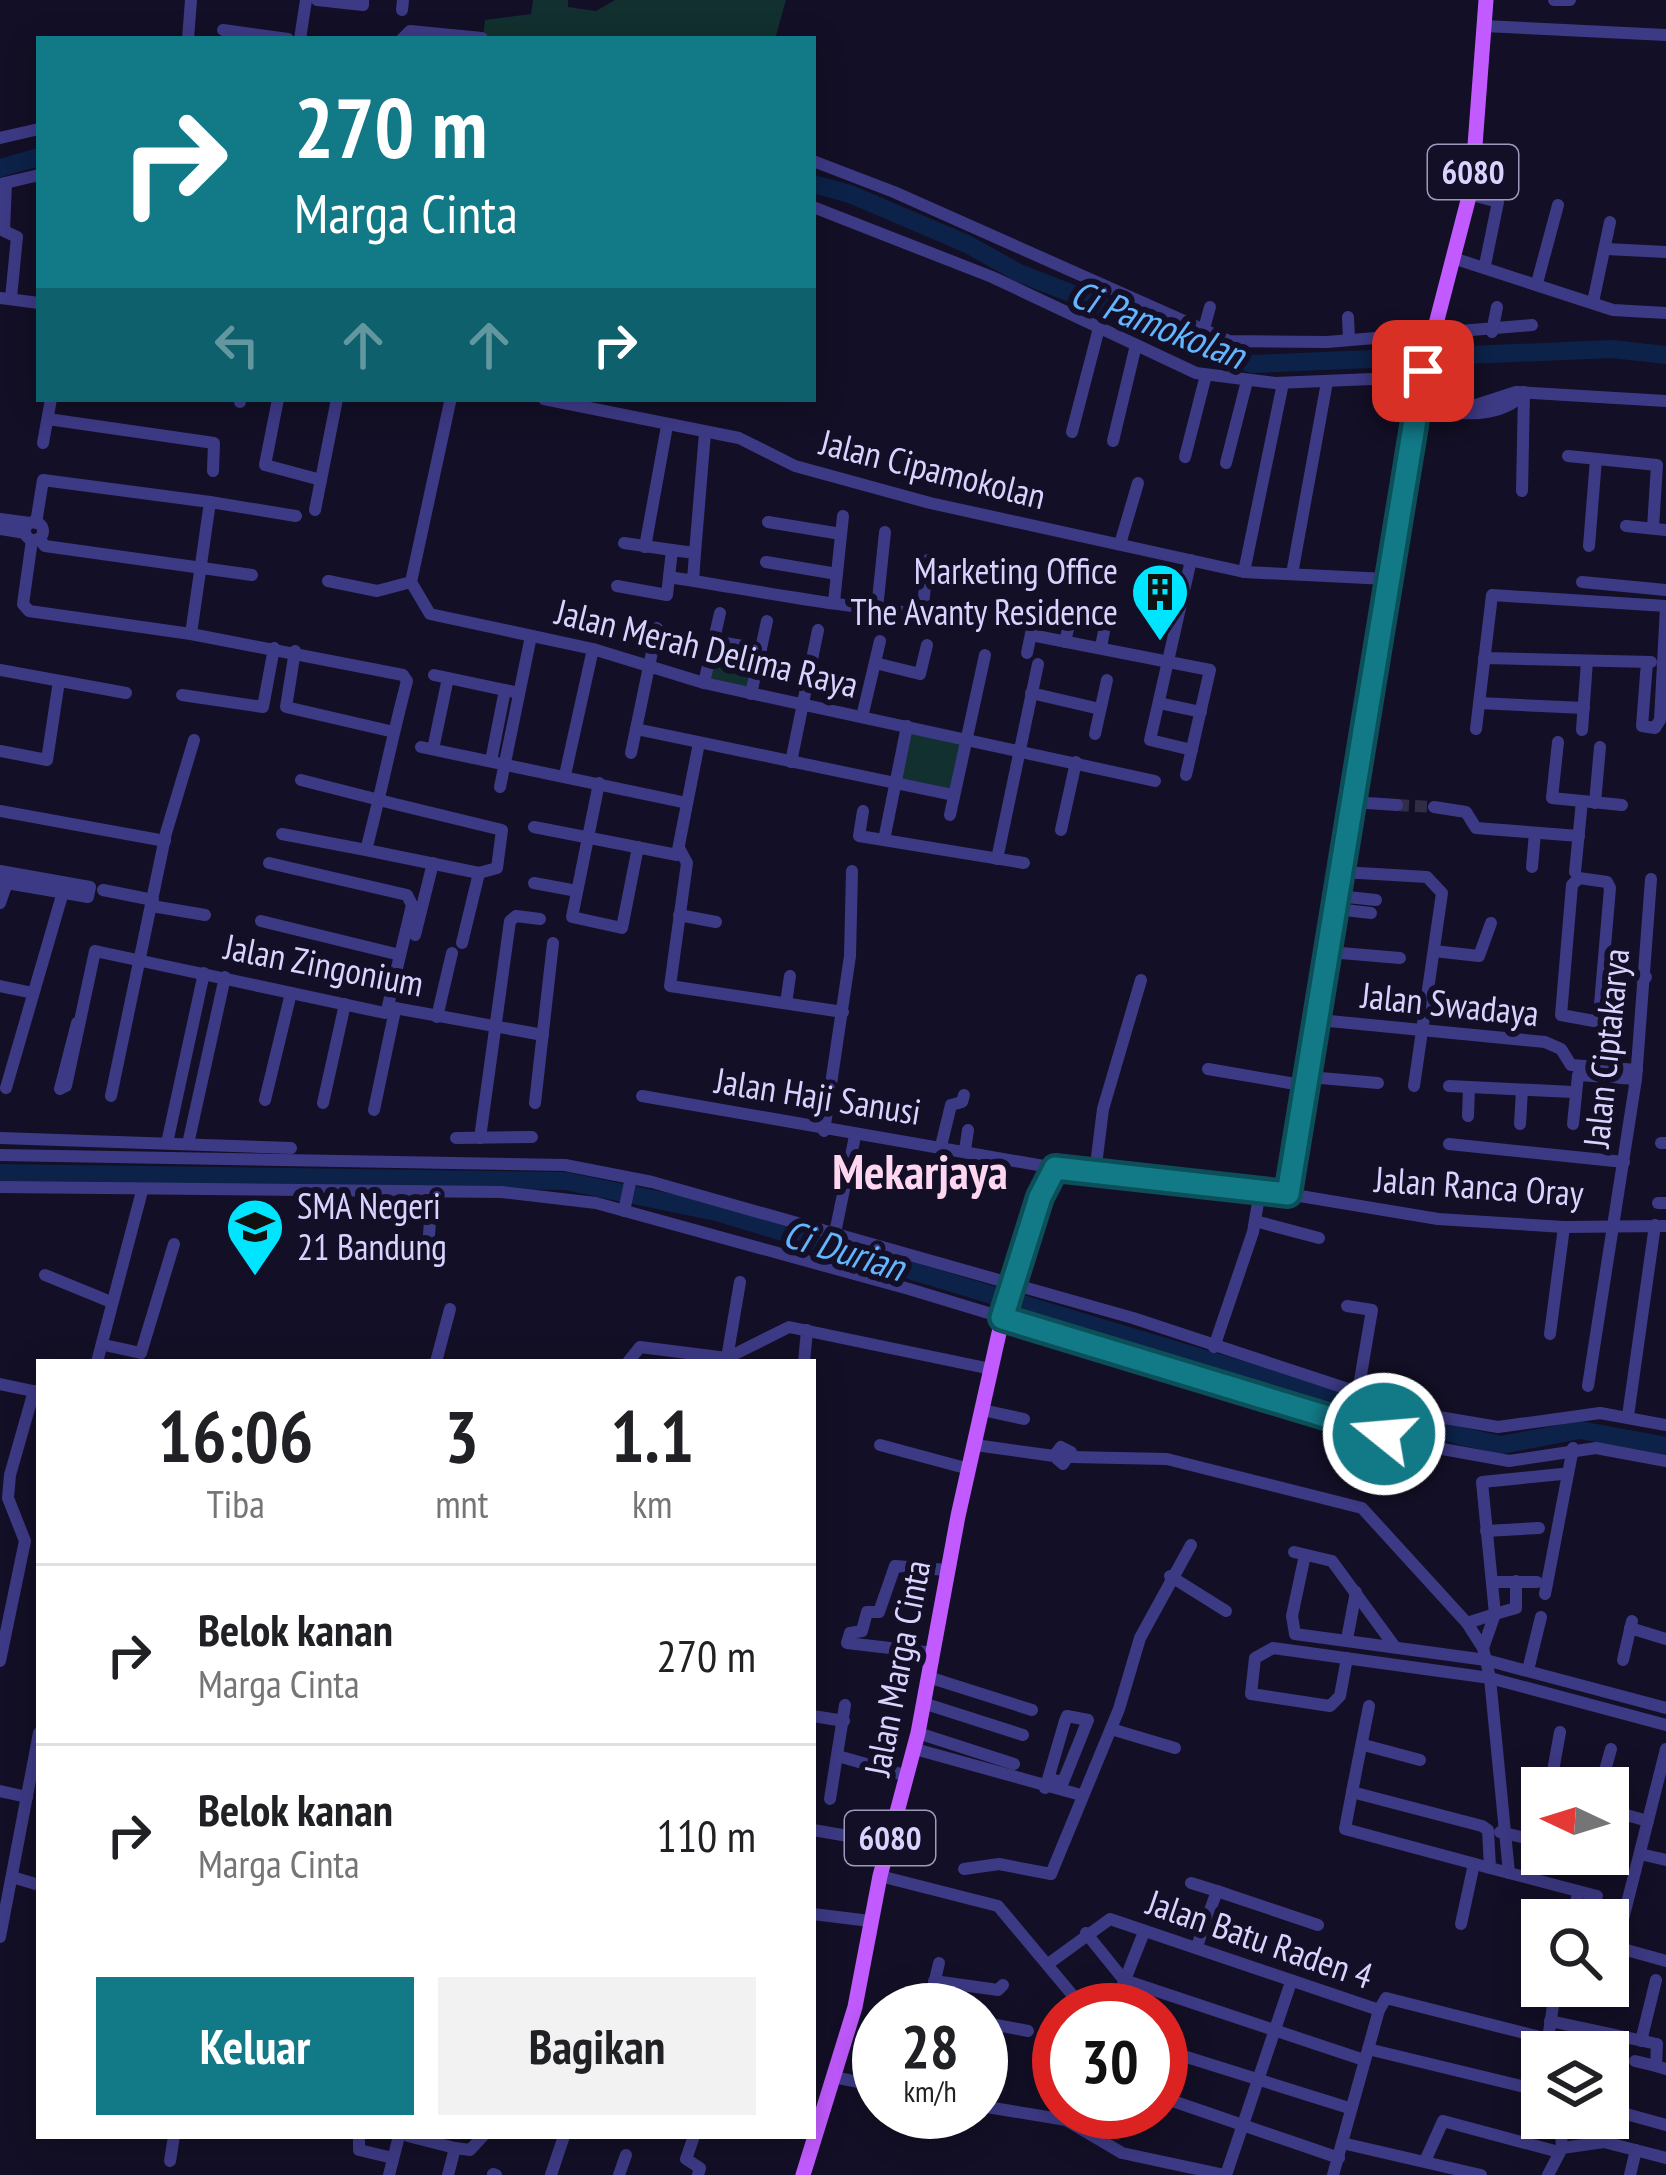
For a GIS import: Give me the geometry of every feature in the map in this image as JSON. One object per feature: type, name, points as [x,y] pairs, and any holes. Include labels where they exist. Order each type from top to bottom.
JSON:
[{"type":"main road","name":"6080","points":[[1288,1194],[1416,405],[1469,194],[1486,0]]},
{"type":"main road","name":"6080","points":[[1003,1314],[1055,1168]]},
{"type":"main road","points":[[1055,1168],[1288,1194]]},
{"type":"main road","name":"Jalan Marga Cinta","points":[[819,2103],[833,2077],[855,2007],[880,1876],[916,1741],[947,1570],[1003,1314]]},
{"type":"main road","name":"Jalan Marga Cinta","points":[[803,2175],[811,2139]]},
{"type":"street","points":[[188,36],[191,0]]},
{"type":"street","points":[[300,36],[306,0]]},
{"type":"street","points":[[323,0],[363,5],[363,0]]},
{"type":"street","points":[[1554,0],[1570,0]]},
{"type":"street","points":[[1484,26],[1666,35]]},
{"type":"street","points":[[223,30],[266,36]]},
{"type":"street","points":[[405,36],[410,31],[461,36]]},
{"type":"street","points":[[0,138],[36,130]]},
{"type":"street","points":[[816,162],[894,191],[1203,332],[1260,344],[1492,332],[1532,325]]},
{"type":"street","points":[[36,176],[3,184],[4,231],[17,237],[6,298],[36,303]]},
{"type":"street","points":[[1469,194],[1498,202],[1485,265]]},
{"type":"street","points":[[1537,283],[1558,206]]},
{"type":"street","points":[[816,208],[992,277],[1206,375],[1283,383],[1422,374]]},
{"type":"street","points":[[1593,302],[1610,222]]},
{"type":"street","points":[[1606,249],[1666,251]]},
{"type":"street","points":[[1453,258],[1613,310],[1666,313]]},
{"type":"street","points":[[1203,332],[1210,307]]},
{"type":"street","points":[[1492,332],[1497,307]]},
{"type":"street","points":[[1348,317],[1349,340]]},
{"type":"street","points":[[1072,432],[1099,328]]},
{"type":"street","points":[[1113,441],[1136,345]]},
{"type":"street","points":[[1185,457],[1206,375]]},
{"type":"street","points":[[1226,463],[1247,381]]},
{"type":"street","points":[[1292,574],[1328,382]]},
{"type":"street","points":[[1244,572],[1283,383]]},
{"type":"street","points":[[1416,405],[1488,412],[1517,402],[1524,392]]},
{"type":"street","points":[[1524,392],[1666,401]]},
{"type":"street","points":[[1522,491],[1524,392]]},
{"type":"street","points":[[43,443],[51,402]]},
{"type":"street","points":[[277,402],[266,467],[321,480]]},
{"type":"street","points":[[315,510],[336,402]]},
{"type":"street","name":"Jalan Cipamokolan","points":[[556,402],[704,438],[752,442],[795,466],[885,490],[1244,572],[1386,585]]},
{"type":"street","points":[[328,581],[377,591],[411,583],[449,407]]},
{"type":"street","points":[[48,418],[214,443],[213,471]]},
{"type":"street","points":[[645,547],[666,430]]},
{"type":"street","points":[[693,581],[704,438]]},
{"type":"street","points":[[1568,456],[1661,466],[1660,529],[1626,526]]},
{"type":"street","points":[[1589,546],[1596,459]]},
{"type":"street","points":[[296,516],[43,480],[23,604],[29,611],[295,651],[403,675],[367,850]]},
{"type":"street","points":[[1120,544],[1138,483]]},
{"type":"street","points":[[191,634],[210,502]]},
{"type":"street","points":[[834,602],[843,516]]},
{"type":"street","points":[[0,519],[33,531],[45,546],[252,575]]},
{"type":"street","points":[[768,522],[842,534]]},
{"type":"street","points":[[0,529],[33,531]]},
{"type":"street","points":[[877,609],[885,532]]},
{"type":"street","points":[[624,543],[695,553]]},
{"type":"street","points":[[617,586],[667,595],[672,550]]},
{"type":"street","points":[[922,614],[928,560]]},
{"type":"street","points":[[1191,560],[1150,740],[1192,750]]},
{"type":"street","points":[[766,562],[837,574]]},
{"type":"street","points":[[669,577],[938,615]]},
{"type":"street","points":[[1582,581],[1666,590]]},
{"type":"street","name":"Jalan Merah Delima Raya","points":[[411,583],[430,614],[593,649],[649,670],[803,706],[1155,781]]},
{"type":"street","points":[[1476,728],[1492,595],[1666,607],[1660,720],[1655,728],[1642,725],[1647,662]]},
{"type":"street","points":[[1027,653],[1036,610]]},
{"type":"street","points":[[704,683],[719,613]]},
{"type":"street","points":[[1065,642],[1071,616]]},
{"type":"street","points":[[1101,647],[1106,621]]},
{"type":"street","points":[[751,694],[766,622]]},
{"type":"street","points":[[631,753],[657,628]]},
{"type":"street","points":[[791,762],[818,630]]},
{"type":"street","points":[[1031,634],[1210,670],[1186,776]]},
{"type":"street","points":[[500,787],[498,762],[512,692],[531,637]]},
{"type":"street","points":[[713,640],[760,649]]},
{"type":"street","points":[[862,717],[880,641]]},
{"type":"street","points":[[875,663],[920,674],[927,645]]},
{"type":"street","points":[[182,695],[262,707],[274,648]]},
{"type":"street","points":[[566,775],[593,649]]},
{"type":"street","points":[[295,651],[286,707],[394,732]]},
{"type":"street","points":[[950,815],[985,655]]},
{"type":"street","points":[[1484,658],[1663,663]]},
{"type":"street","points":[[1582,730],[1587,661]]},
{"type":"street","points":[[997,859],[1038,664]]},
{"type":"street","points":[[0,670],[126,693]]},
{"type":"street","points":[[512,692],[441,677],[427,748],[686,803]]},
{"type":"street","points":[[1095,734],[1107,680]]},
{"type":"street","points":[[0,751],[47,760],[59,681]]},
{"type":"street","points":[[1031,693],[1100,709]]},
{"type":"street","points":[[1159,703],[1201,712]]},
{"type":"street","points":[[1479,703],[1584,708]]},
{"type":"street","points":[[884,840],[907,726]]},
{"type":"street","points":[[636,729],[953,795]]},
{"type":"street","points":[[111,1096],[165,841],[194,740]]},
{"type":"street","points":[[1558,742],[1552,798],[1622,805]]},
{"type":"street","points":[[534,827],[677,855],[699,743]]},
{"type":"street","points":[[1575,872],[1600,747]]},
{"type":"street","points":[[1061,830],[1076,762]]},
{"type":"street","points":[[282,834],[479,873],[497,868],[508,831],[301,780]]},
{"type":"street","points":[[599,783],[572,917],[622,928],[638,847]]},
{"type":"street","points":[[1352,802],[1397,805]]},
{"type":"street","points":[[1434,807],[1466,812],[1476,828],[1579,836]]},
{"type":"street","points":[[0,811],[165,841]]},
{"type":"street","points":[[863,812],[859,836],[1024,863]]},
{"type":"street","points":[[1532,867],[1535,833]]},
{"type":"street","points":[[679,848],[687,863],[670,986],[843,1012]]},
{"type":"street","points":[[269,863],[407,895],[412,905],[374,1110]]},
{"type":"street","points":[[415,934],[433,863]]},
{"type":"street","points":[[824,1131],[843,1012],[852,871]]},
{"type":"street","points":[[1342,872],[1434,880],[1442,893],[1414,1086]]},
{"type":"street","points":[[437,1017],[479,873]]},
{"type":"street","points":[[2,878],[90,887],[88,898],[2,878]]},
{"type":"street","points":[[0,903],[2,878]]},
{"type":"street","points":[[1579,878],[1607,882],[1610,888],[1604,973],[1597,1019],[1563,1017],[1572,885],[1579,878]]},
{"type":"street","name":"Jalan Ciptakarya","points":[[1588,1386],[1637,1075],[1651,879]]},
{"type":"street","points":[[534,883],[577,891]]},
{"type":"street","points":[[103,890],[205,915]]},
{"type":"street","points":[[6,1088],[64,892]]},
{"type":"street","points":[[1337,903],[1373,907]]},
{"type":"street","points":[[680,915],[716,922]]},
{"type":"street","points":[[480,1138],[490,1028],[510,921],[516,916],[540,919]]},
{"type":"street","points":[[261,922],[400,955]]},
{"type":"street","points":[[1434,951],[1479,956],[1491,923]]},
{"type":"street","points":[[1650,930],[1666,931]]},
{"type":"street","points":[[535,1103],[553,943]]},
{"type":"street","name":"Jalan Zingonium","points":[[77,1023],[95,951],[345,1004],[543,1035]]},
{"type":"street","points":[[1329,952],[1400,958]]},
{"type":"street","points":[[1604,973],[1646,977]]},
{"type":"street","points":[[167,1143],[216,975]]},
{"type":"street","points":[[188,1144],[216,975]]},
{"type":"street","points":[[786,1004],[790,976]]},
{"type":"street","points":[[1095,1174],[1102,1109],[1141,980]]},
{"type":"street","points":[[0,986],[33,993]]},
{"type":"street","points":[[266,1100],[291,993]]},
{"type":"street","points":[[323,1102],[345,1004]]},
{"type":"street","name":"Jalan Swadaya","points":[[1318,1020],[1545,1042],[1561,1049],[1571,1065],[1637,1075]]},
{"type":"street","points":[[1208,1070],[1308,1082],[1378,1083]]},
{"type":"street","points":[[1574,1124],[1573,1092],[1578,1076],[1637,1075]]},
{"type":"street","points":[[1449,1086],[1573,1092]]},
{"type":"street","points":[[1468,1116],[1469,1087]]},
{"type":"street","points":[[1520,1124],[1522,1090]]},
{"type":"street","points":[[941,1146],[952,1105],[962,1102],[964,1095]]},
{"type":"street","name":"Jalan Haji Sanusi","points":[[642,1096],[1055,1168]]},
{"type":"street","points":[[965,1150],[968,1130]]},
{"type":"street","points":[[835,1233],[855,1136]]},
{"type":"street","points":[[456,1138],[532,1137]]},
{"type":"street","points":[[0,1138],[291,1148]]},
{"type":"street","points":[[1449,1144],[1624,1162]]},
{"type":"street","points":[[0,1155],[565,1165],[835,1233],[1009,1287],[1168,1328],[1427,1414],[1498,1427],[1600,1413],[1666,1425]]},
{"type":"street","points":[[624,1207],[630,1181]]},
{"type":"street","points":[[0,1187],[521,1194],[624,1207],[1003,1314],[1426,1446],[1509,1461],[1573,1448],[1666,1461]]},
{"type":"street","points":[[99,1359],[142,1191]]},
{"type":"street","points":[[1214,1347],[1255,1221],[1260,1191]]},
{"type":"street","points":[[428,1235],[432,1193]]},
{"type":"street","name":"Jalan Ranca Oray","points":[[1288,1194],[1384,1214],[1564,1227],[1661,1226]]},
{"type":"street","points":[[1255,1221],[1319,1238]]},
{"type":"street","points":[[1628,1416],[1661,1226]]},
{"type":"street","points":[[1550,1334],[1564,1227]]},
{"type":"street","points":[[104,1345],[141,1353],[174,1244]]},
{"type":"street","points":[[45,1275],[111,1302]]},
{"type":"street","points":[[723,1359],[740,1282]]},
{"type":"street","points":[[1347,1306],[1372,1310],[1358,1392]]},
{"type":"street","points":[[437,1359],[450,1309]]},
{"type":"street","points":[[725,1359],[787,1327],[991,1369]]},
{"type":"street","points":[[804,1359],[807,1330]]},
{"type":"street","points":[[629,1359],[634,1348],[711,1359]]},
{"type":"street","points":[[0,1384],[36,1392]]},
{"type":"street","points":[[0,1656],[25,1540],[5,1503],[36,1395]]},
{"type":"street","points":[[982,1410],[1024,1419]]},
{"type":"street","points":[[974,1444],[1054,1456],[1061,1447],[1072,1456],[1167,1459],[1362,1508],[1467,1623],[1487,1665]]},
{"type":"street","points":[[880,1445],[969,1468]]},
{"type":"street","points":[[1493,1582],[1516,1581],[1541,1588],[1573,1448]]},
{"type":"street","points":[[1509,1873],[1487,1665],[1496,1614],[1483,1480],[1562,1474]]},
{"type":"street","points":[[1486,1531],[1539,1528]]},
{"type":"street","points":[[964,1869],[999,1864],[1051,1874],[1111,1730],[1140,1639],[1170,1576],[1191,1545]]},
{"type":"street","points":[[1395,1648],[1332,1561],[1299,1553],[1292,1630],[1487,1665],[1528,1670],[1664,1708],[1666,1691]]},
{"type":"street","points":[[933,1653],[847,1643],[850,1633],[862,1631],[867,1612],[879,1612],[895,1566],[947,1570]]},
{"type":"street","points":[[1170,1576],[1226,1611]]},
{"type":"street","points":[[1467,1623],[1516,1608],[1516,1581]]},
{"type":"street","points":[[1347,1640],[1357,1592]]},
{"type":"street","points":[[1528,1670],[1541,1617]]},
{"type":"street","points":[[1623,1660],[1631,1624],[1666,1639]]},
{"type":"street","points":[[1347,1658],[1340,1696],[1330,1706],[1251,1694],[1253,1664],[1262,1650],[1487,1665],[1666,1726]]},
{"type":"street","points":[[928,1677],[1032,1710]]},
{"type":"street","points":[[923,1703],[1024,1735]]},
{"type":"street","points":[[830,1799],[845,1705]]},
{"type":"street","points":[[1369,1706],[1345,1829],[1597,1896]]},
{"type":"street","points":[[816,1716],[844,1721]]},
{"type":"street","points":[[1067,1716],[1088,1720],[1064,1780],[1046,1784],[1067,1716]]},
{"type":"street","points":[[1111,1730],[1175,1748]]},
{"type":"street","points":[[1554,1767],[1560,1732]]},
{"type":"street","points":[[916,1741],[1081,1795]]},
{"type":"street","points":[[916,1741],[1014,1764]]},
{"type":"street","points":[[1364,1744],[1420,1760]]},
{"type":"street","points":[[1665,1957],[1618,1945],[1666,1749]]},
{"type":"street","points":[[1606,1767],[1611,1750]]},
{"type":"street","points":[[838,1756],[908,1776]]},
{"type":"street","points":[[0,1937],[27,1797],[35,1779]]},
{"type":"street","points":[[0,1791],[27,1797]]},
{"type":"street","points":[[1352,1792],[1521,1837]]},
{"type":"street","points":[[1629,1816],[1648,1821]]},
{"type":"street","points":[[1488,1830],[1490,1868]]},
{"type":"street","points":[[816,1831],[889,1843]]},
{"type":"street","points":[[1640,1853],[1666,1860]]},
{"type":"street","points":[[1462,1924],[1474,1864]]},
{"type":"street","points":[[880,1876],[998,1906],[1063,1983]]},
{"type":"street","points":[[13,1877],[36,1884]]},
{"type":"street","points":[[1191,1883],[1318,1925]]},
{"type":"street","points":[[1197,1946],[1217,1891]]},
{"type":"street","points":[[1577,1899],[1578,1893]]},
{"type":"street","points":[[816,1918],[869,1924]]},
{"type":"street","name":"Jalan Batu Raden 4","points":[[1086,1933],[1110,1919],[1379,2010],[1333,2175]]},
{"type":"street","points":[[1123,1983],[1144,1932]]},
{"type":"street","points":[[1048,1964],[1086,1933],[1124,1980],[1273,2030],[1366,2055],[1521,2085]]},
{"type":"street","points":[[939,1963],[934,1981],[948,1983]]},
{"type":"street","points":[[1641,2041],[1657,1980]]},
{"type":"street","points":[[1008,2110],[1066,2120],[1110,2148],[1163,2170],[1225,2175],[1291,1982]]},
{"type":"street","points":[[1379,2010],[1386,1998],[1521,2038]]},
{"type":"street","points":[[1550,2031],[1552,2007]]},
{"type":"street","points":[[1550,2021],[1658,2045],[1661,2067],[1635,2061]]},
{"type":"street","points":[[1008,2027],[1028,2031]]},
{"type":"street","points":[[1188,2058],[1349,2108]]},
{"type":"street","points":[[833,2077],[852,2081]]},
{"type":"street","points":[[1188,2107],[1339,2158]]},
{"type":"street","points":[[1629,2114],[1666,2125]]},
{"type":"street","points":[[1425,2161],[1440,2122],[1447,2121],[1561,2150],[1604,2142],[1666,2158]]},
{"type":"street","points":[[170,2161],[174,2139]]},
{"type":"street","points":[[359,2139],[359,2150],[393,2158]]},
{"type":"street","points":[[389,2175],[398,2139]]},
{"type":"street","points":[[420,2139],[470,2150],[480,2139]]},
{"type":"street","points":[[551,2175],[563,2139]]},
{"type":"street","points":[[693,2139],[686,2159],[700,2168],[698,2175]]},
{"type":"street","points":[[1548,2175],[1561,2150],[1561,2139]]},
{"type":"street","points":[[1342,2143],[1481,2175]]},
{"type":"street","points":[[448,2175],[455,2149]]},
{"type":"street","points":[[1630,2175],[1636,2150]]},
{"type":"street","points":[[619,2175],[626,2155]]},
{"type":"green space","points":[[533,0],[568,0],[568,7],[596,11],[615,0],[786,0],[776,36],[483,36],[485,20],[531,14]]},
{"type":"green space","points":[[716,644],[756,653],[748,690],[708,681]]},
{"type":"green space","points":[[910,729],[963,741],[952,793],[899,781]]},
{"type":"waterway","name":"Ci Pamokolan","points":[[0,168],[36,158]]},
{"type":"waterway","name":"Ci Pamokolan","points":[[816,185],[850,194],[967,244],[1019,273],[1252,364],[1612,349],[1666,355]]},
{"type":"waterway","name":"Ci Durian","points":[[0,1173],[565,1181],[716,1212],[1461,1436],[1501,1445],[1580,1430],[1666,1446]]},
{"type":"tunnel","points":[[1397,805],[1434,807]]},
{"type":"place","name":"Marketing Office The Avanty Residence","points":[[1160,643]]},
{"type":"place","name":"SMA Negeri 21 Bandung","points":[[255,1278]]},
{"type":"district","name":"Mekarjaya","points":[[920,1172]]},
{"type":"route","points":[[1384,1434],[1002,1318],[1040,1197],[1055,1168],[1288,1194],[1423,371]]}]
